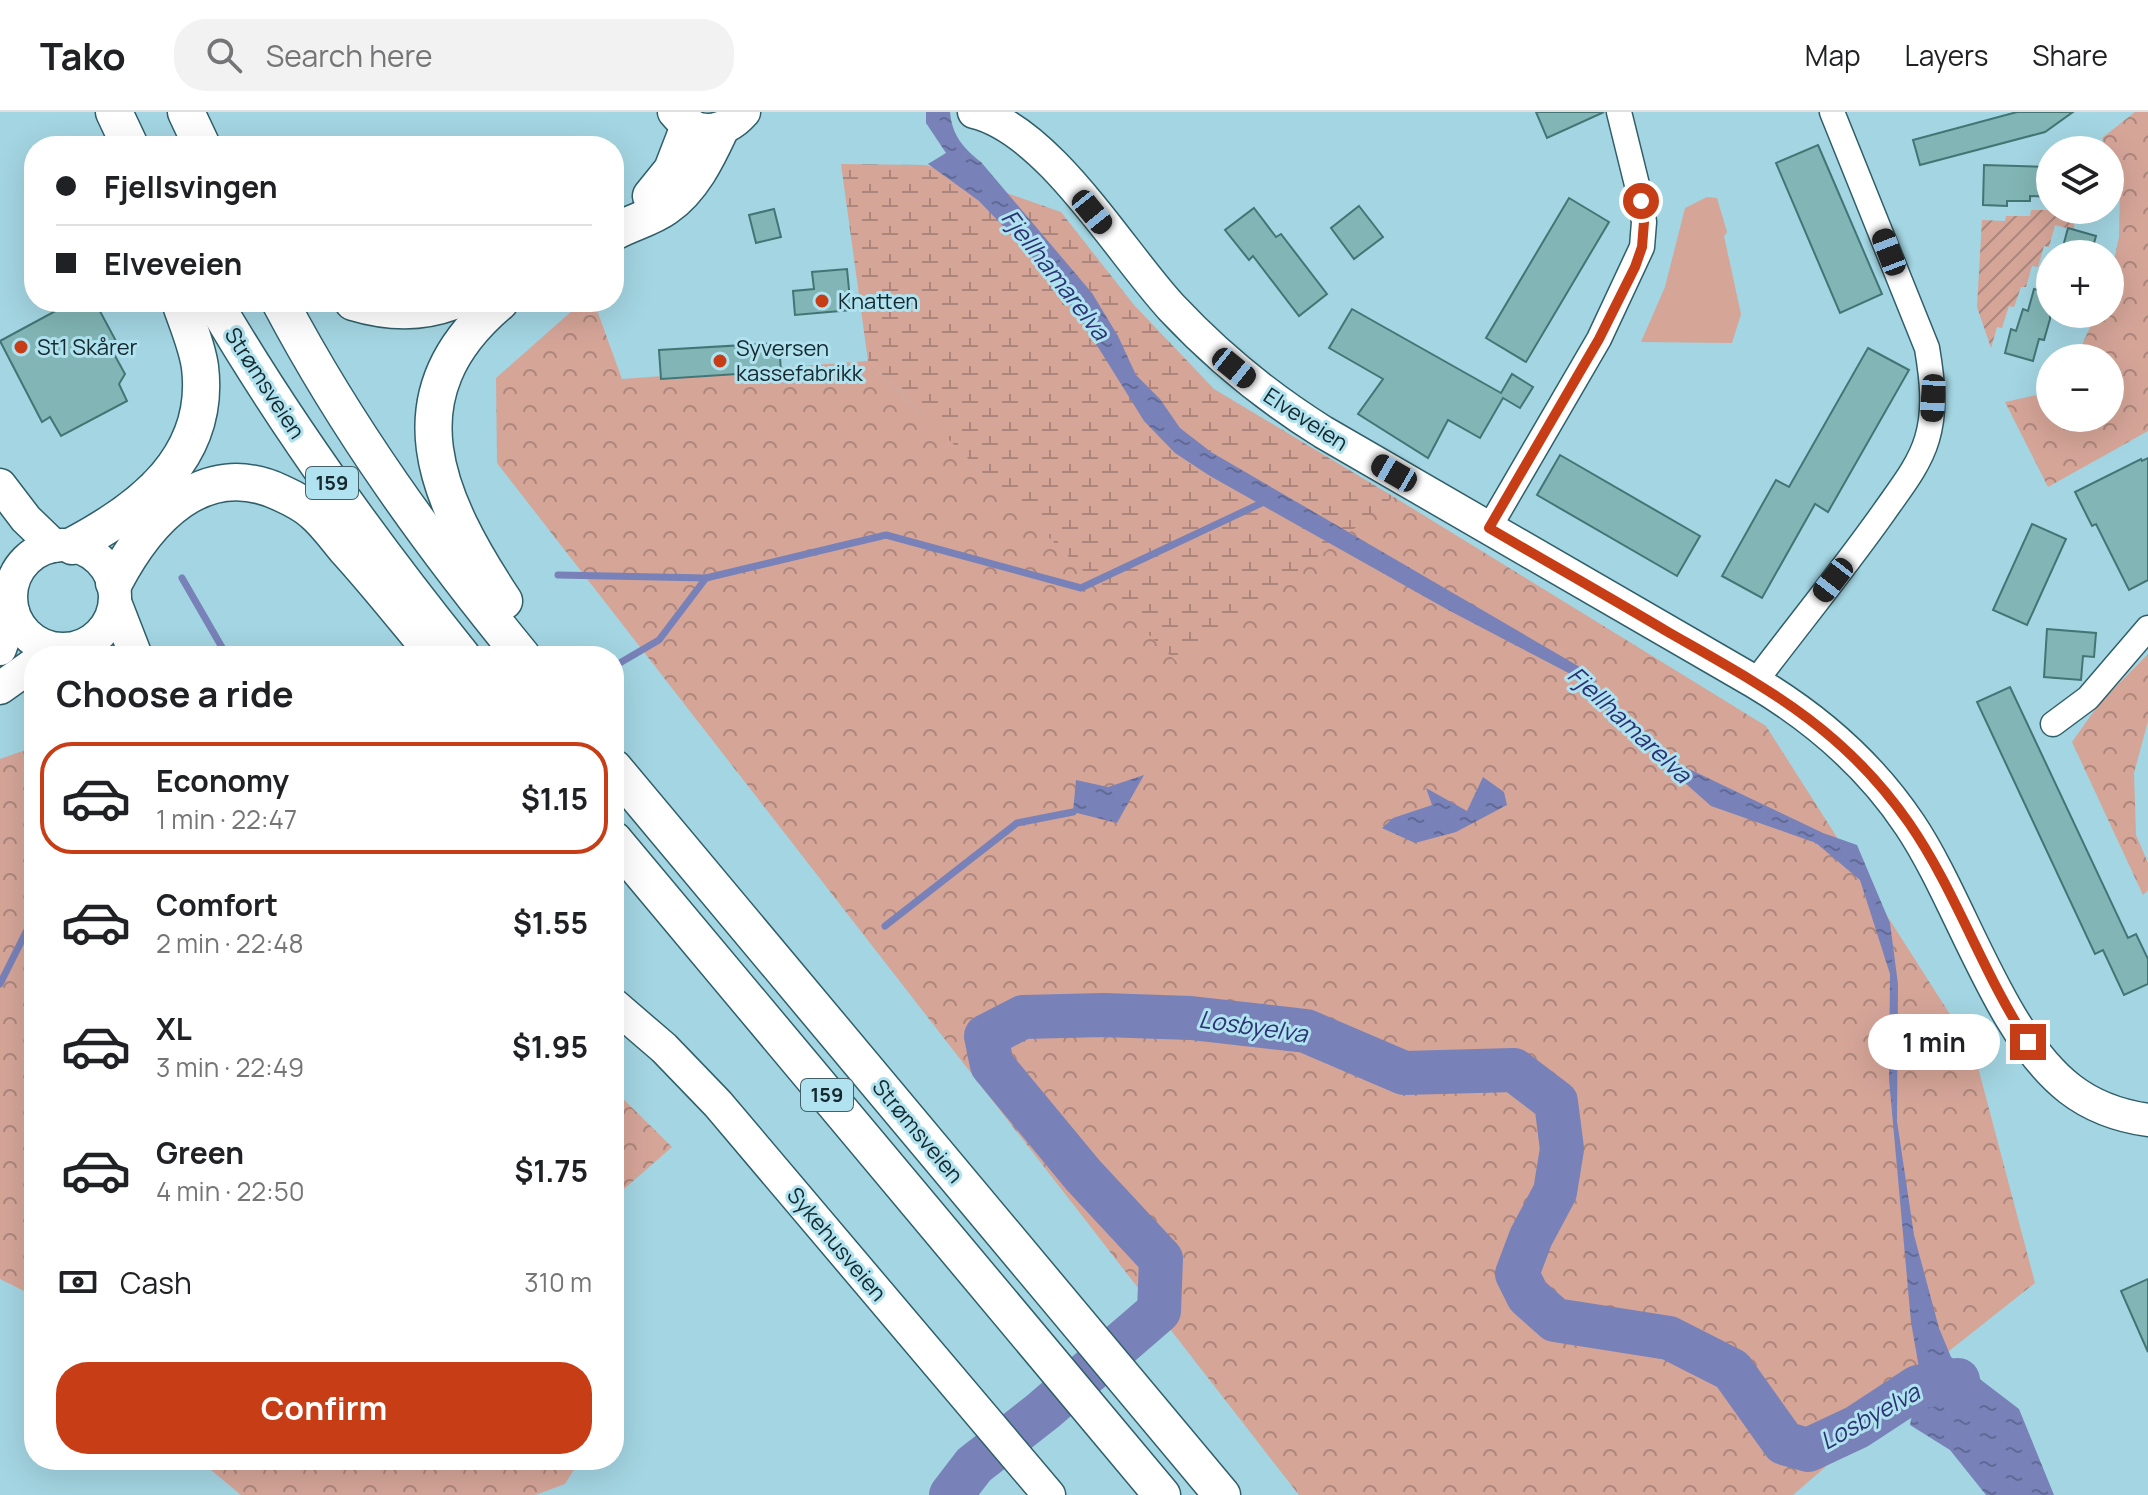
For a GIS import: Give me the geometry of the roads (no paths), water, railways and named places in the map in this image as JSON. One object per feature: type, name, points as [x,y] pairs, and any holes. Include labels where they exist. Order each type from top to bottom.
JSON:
[{"type":"highway","points":[[92,112],[103,136]]},
{"type":"highway","points":[[114,112],[125,136]]},
{"type":"highway","points":[[624,226],[720,117]]},
{"type":"highway","points":[[63,546],[114,523],[142,503],[183,454],[198,413],[200,366],[183,312]]},
{"type":"highway","name":"Strømsveien","points":[[220,312],[264,384],[342,498],[454,646]]},
{"type":"highway","name":"159","points":[[286,312],[342,411],[469,591],[514,646]]},
{"type":"highway","points":[[488,312],[466,336],[445,372],[433,418],[433,442],[439,474],[452,512],[497,591],[538,646]]},
{"type":"highway","points":[[114,593],[139,543],[174,505],[202,487],[219,483],[255,484],[290,497],[312,511],[428,646]]},
{"type":"highway","points":[[624,753],[882,1088]]},
{"type":"highway","name":"Strømsveien","points":[[624,780],[1222,1495]]},
{"type":"highway","name":"Strømsveien","points":[[624,852],[1162,1495]]},
{"type":"highway","points":[[624,883],[760,1043],[945,1234]]},
{"type":"main road","name":"Elveveien","points":[[974,112],[1002,122],[1047,160],[1170,306],[1211,348],[1255,385],[1312,425],[1755,682],[1805,714],[1837,740],[1901,812],[1941,876],[2016,1024],[2055,1076],[2070,1090],[2101,1107],[2148,1120]]},
{"type":"main road","points":[[0,485],[26,519],[63,546],[86,550],[98,559],[133,646]]},
{"type":"main road","points":[[0,649],[24,563],[33,555],[63,546]]},
{"type":"main road","points":[[0,548],[25,633],[45,646]]},
{"type":"main road","points":[[78,646],[98,636],[106,626],[114,593]]},
{"type":"main road","points":[[0,688],[24,675]]},
{"type":"main road","name":"Sykehusveien","points":[[624,1014],[664,1048],[718,1104],[1049,1495]]},
{"type":"street","points":[[1489,528],[1599,339],[1642,247],[1644,222],[1641,201],[1619,112]]},
{"type":"street","points":[[1755,682],[1867,536],[1913,470],[1927,441],[1932,418],[1927,348],[1832,112]]},
{"type":"street","points":[[2053,724],[2088,698],[2148,628]]},
{"type":"water","name":"Fjellhamarelva","points":[[926,112],[950,112],[953,128],[960,140],[1092,293],[1118,336],[1136,375],[1160,399],[1180,428],[1211,452],[1585,670],[1617,710],[1664,757],[1823,833],[1857,845],[1890,923],[1898,984],[1897,1121],[1914,1235],[1939,1328],[1951,1357],[2019,1409],[2054,1495],[1986,1495],[1950,1450],[1910,1425],[1920,1374],[1911,1322],[1889,1079],[1890,974],[1860,880],[1816,843],[1711,806],[1616,722],[1578,678],[1450,611],[1210,476],[1175,453],[1144,421],[1078,315],[1028,252],[979,201],[928,164],[946,153],[926,123]]},
{"type":"water","points":[[1144,775],[1117,823],[1073,812],[1076,780],[1108,787]]},
{"type":"water","points":[[1483,777],[1504,792],[1507,805],[1456,832],[1415,843],[1382,828],[1393,818],[1432,805],[1426,788],[1467,811]]},
{"type":"waterway","points":[[558,575],[706,578],[886,535],[1081,588],[1268,500]]},
{"type":"waterway","points":[[182,578],[221,646]]},
{"type":"waterway","points":[[624,660],[659,640],[706,578]]},
{"type":"waterway","points":[[885,926],[1017,823],[1073,812]]},
{"type":"waterway","points":[[0,984],[24,936]]},
{"type":"waterway","name":"Losbyelva","points":[[951,1495],[974,1465],[1043,1411],[1159,1311],[1161,1259],[1083,1175],[992,1065],[986,1036],[1023,1017],[1103,1015],[1191,1018],[1306,1031],[1404,1073],[1514,1070],[1556,1102],[1562,1149],[1555,1192],[1531,1237],[1517,1274],[1528,1296],[1555,1320],[1669,1338],[1732,1370],[1784,1443],[1808,1450],[1857,1427],[1918,1387],[1958,1380]]},
{"type":"place","name":"Knatten","points":[[822,301]]},
{"type":"place","name":"St1 Skårer","points":[[21,347]]},
{"type":"place","name":"Syversen kassefabrikk","points":[[720,361]]}]
